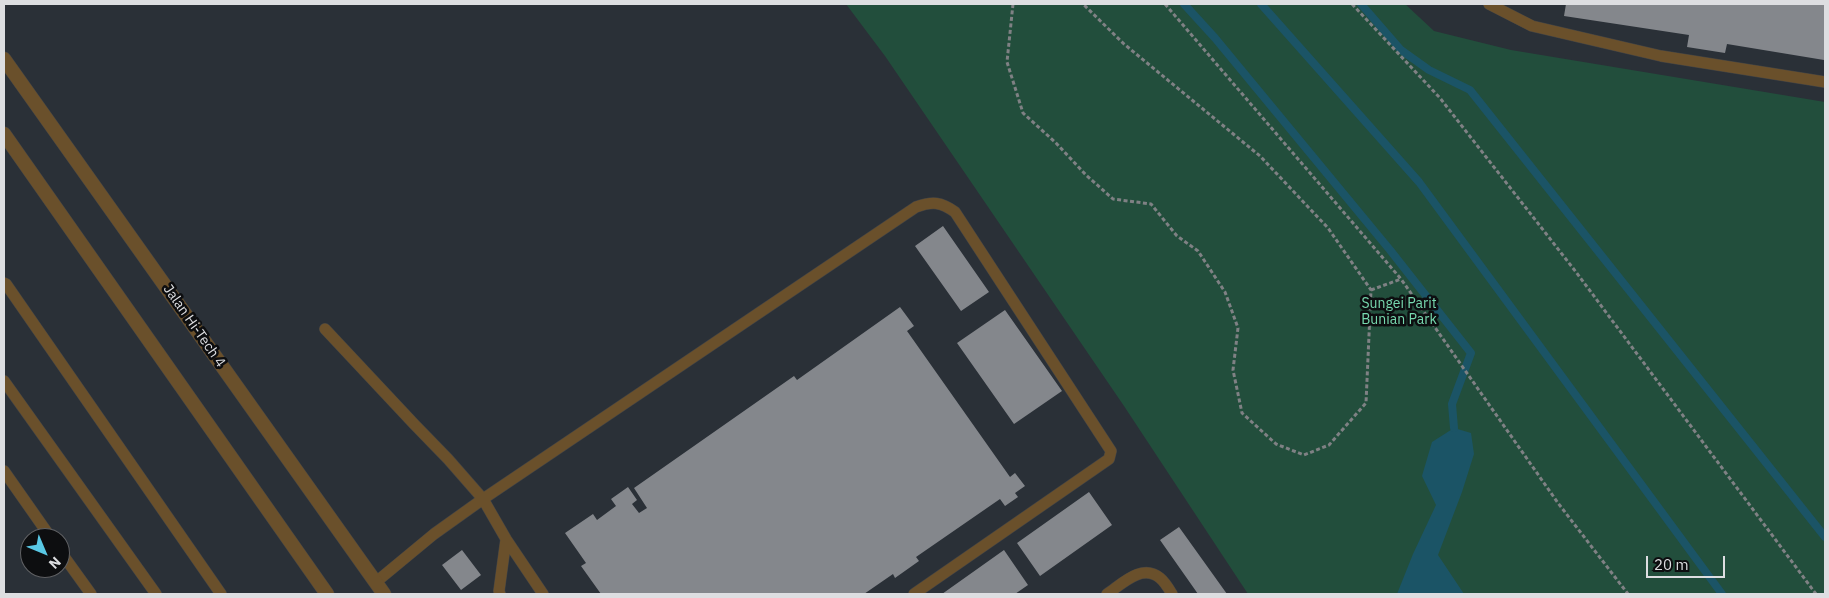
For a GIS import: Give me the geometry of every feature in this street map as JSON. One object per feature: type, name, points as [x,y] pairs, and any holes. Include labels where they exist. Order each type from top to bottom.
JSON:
[{"type":"street","name":"Jalan Hi-Tech 4","points":[[4,59],[384,594]]},
{"type":"street","points":[[4,134],[327,594]]},
{"type":"lane","points":[[1489,4],[1532,26],[1662,56],[1825,82]]},
{"type":"lane","points":[[376,582],[434,534],[483,499],[916,207],[928,202],[946,206],[956,212],[1111,451],[1109,459],[914,594]]},
{"type":"lane","points":[[4,283],[221,594]]},
{"type":"lane","points":[[325,329],[427,439],[448,459],[483,499],[506,539],[543,594]]},
{"type":"lane","points":[[4,381],[156,594]]},
{"type":"lane","points":[[4,471],[44,528]]},
{"type":"lane","points":[[500,594],[506,539]]},
{"type":"lane","points":[[70,565],[91,594]]},
{"type":"lane","points":[[1107,594],[1138,572],[1149,572],[1160,578],[1172,594]]},
{"type":"path","points":[[1013,4],[1007,62],[1023,113],[1113,199],[1151,204],[1177,236],[1198,251],[1225,292],[1238,328],[1233,370],[1242,413],[1276,444],[1304,455],[1329,445],[1366,403],[1371,290],[1328,228],[1260,156],[1124,44],[1083,4]]},
{"type":"path","points":[[1165,4],[1400,279],[1558,503],[1628,594]]},
{"type":"path","points":[[1352,4],[1440,98],[1570,264],[1816,594]]},
{"type":"path","points":[[1371,290],[1400,279]]},
{"type":"shaded area","points":[[4,4],[1825,4],[1825,594],[4,594]]},
{"type":"green space","name":"Sungei Parit Bunian Park","points":[[846,4],[1405,4],[1434,31],[1511,50],[1825,102],[1825,594],[1248,594],[1124,406],[885,56]]},
{"type":"water","points":[[1454,428],[1471,433],[1474,454],[1438,555],[1464,594],[1397,594],[1436,505],[1422,476],[1432,442]]},
{"type":"building","points":[[1566,4],[1825,4],[1824,60],[1727,44],[1725,53],[1687,47],[1689,35],[1564,16]]},
{"type":"building","points":[[943,226],[989,292],[961,311],[915,246]]},
{"type":"building","points":[[900,307],[914,326],[907,331],[1010,477],[1015,473],[1025,486],[1015,493],[1018,497],[1005,506],[1000,499],[916,557],[919,561],[895,578],[893,574],[864,594],[601,594],[581,566],[586,563],[565,533],[593,514],[597,520],[616,506],[611,499],[628,487],[637,500],[632,504],[639,513],[647,508],[634,488],[794,376],[797,380]]},
{"type":"building","points":[[1005,310],[1062,391],[1014,424],[957,343]]},
{"type":"building","points":[[1089,492],[1112,525],[1040,576],[1017,543]]},
{"type":"building","points":[[1179,527],[1227,594],[1198,594],[1160,540]]},
{"type":"building","points":[[462,550],[481,575],[461,590],[442,565]]},
{"type":"building","points":[[1004,550],[1028,585],[1015,594],[942,594]]},
{"type":"waterway","points":[[1184,4],[1215,38],[1390,250],[1471,353],[1452,404],[1454,428]]},
{"type":"waterway","points":[[1261,4],[1419,182],[1722,594]]},
{"type":"waterway","points":[[1361,4],[1401,50],[1429,70],[1470,90],[1825,537]]}]
